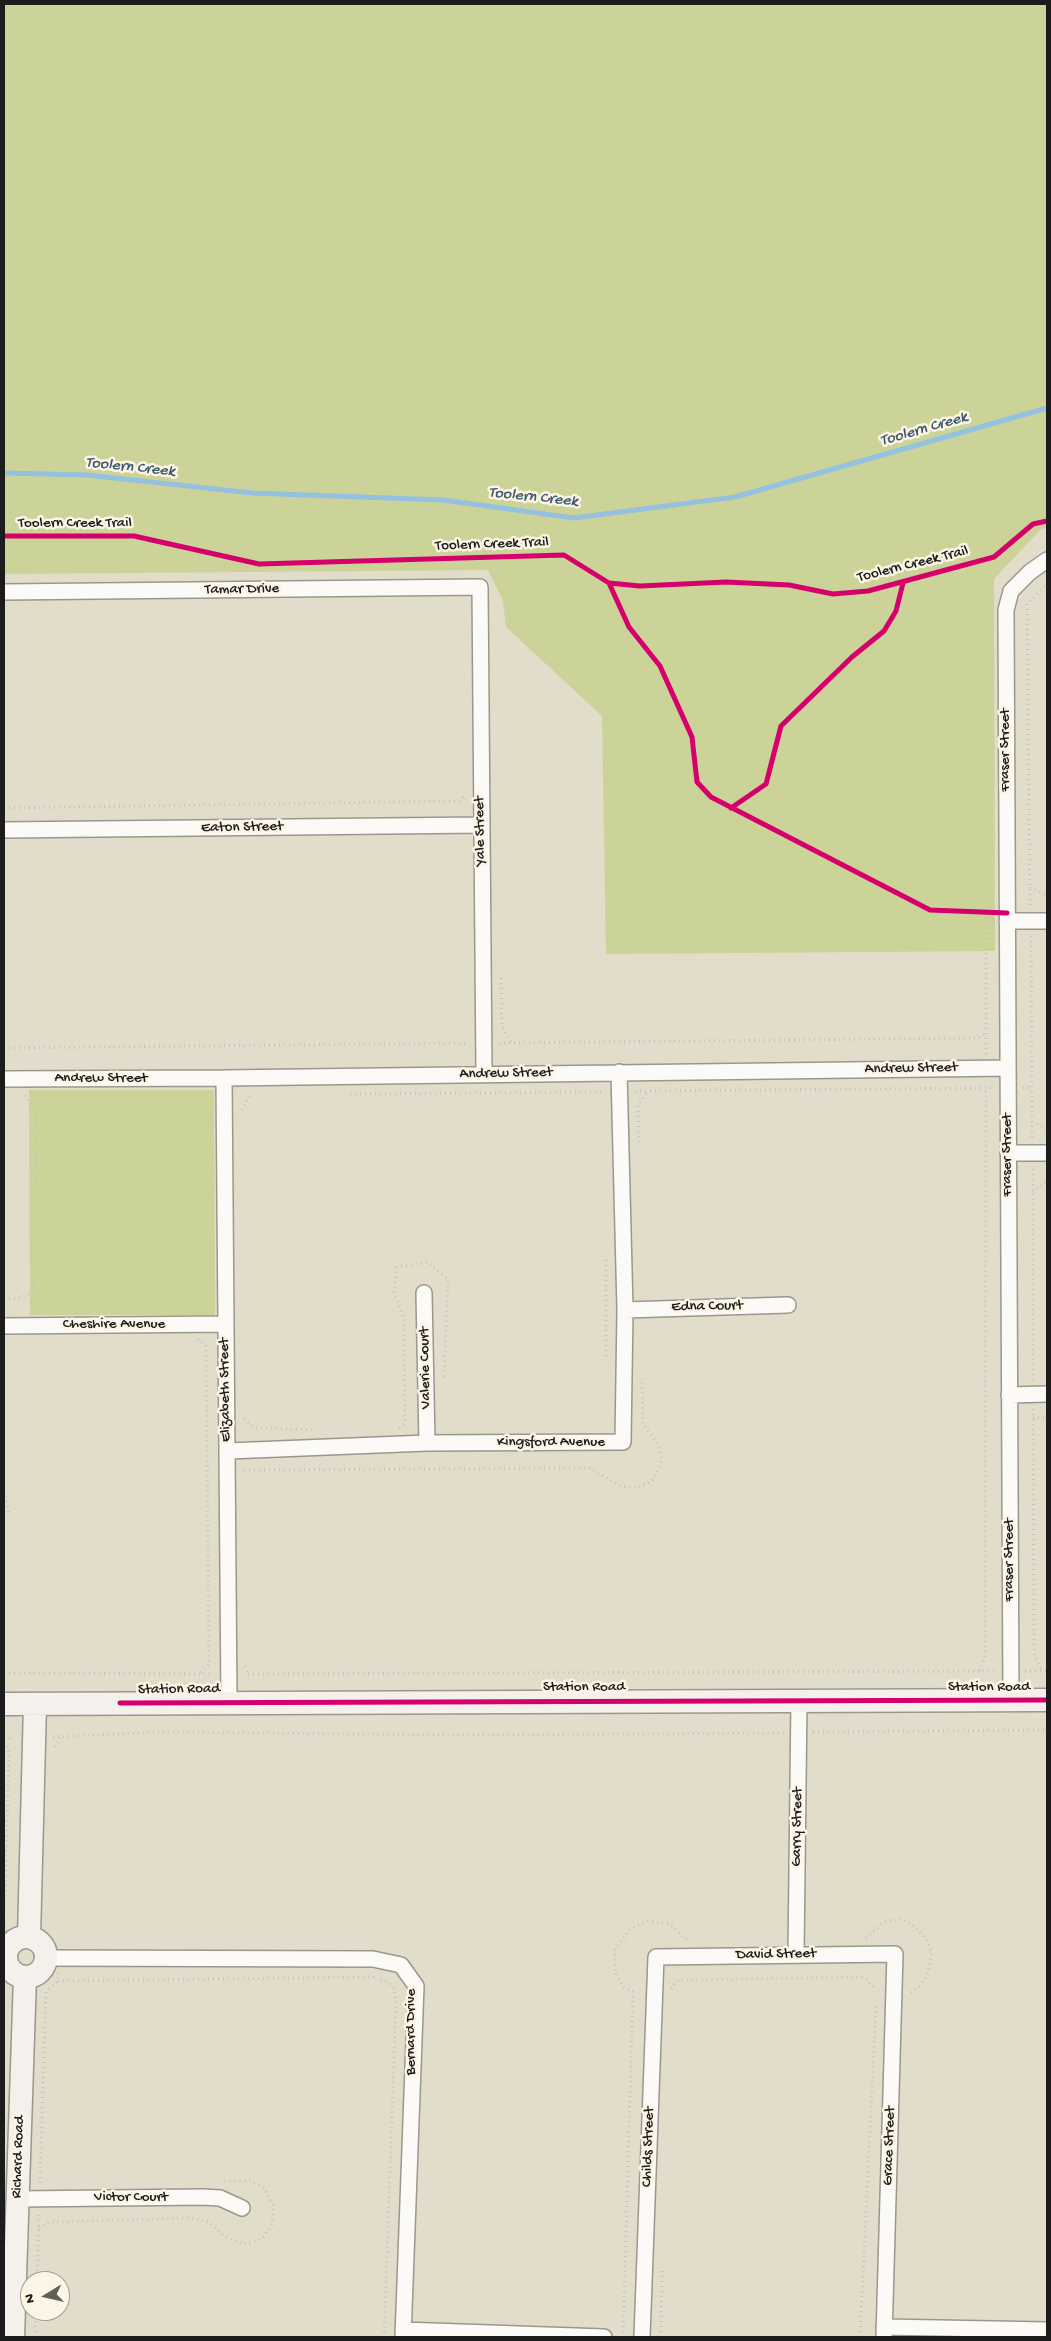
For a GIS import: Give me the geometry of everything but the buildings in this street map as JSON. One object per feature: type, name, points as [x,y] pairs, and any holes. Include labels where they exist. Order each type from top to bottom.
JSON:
[{"type":"street","name":"Fraser Street","points":[[1011,1700],[1006,610],[1011,591],[1030,572],[1047,560]]},
{"type":"street","name":"Tamar Drive","points":[[4,592],[480,587]]},
{"type":"street","name":"Yale Street","points":[[480,587],[474,826],[484,1074]]},
{"type":"street","name":"Eaton Street","points":[[4,830],[474,826]]},
{"type":"street","points":[[1007,917],[1031,922],[1047,921]]},
{"type":"street","name":"Andrew Street","points":[[4,1079],[1008,1068]]},
{"type":"street","name":"Kingsford Avenue","points":[[228,1451],[427,1444],[624,1442],[625,1310],[612,1091],[619,1072]]},
{"type":"street","name":"Elizabeth Street","points":[[224,1078],[229,1702]]},
{"type":"street","points":[[1008,1153],[1040,1153]]},
{"type":"street","name":"Valerie Court","points":[[424,1293],[427,1444]]},
{"type":"street","name":"Edna Court","points":[[625,1310],[788,1305]]},
{"type":"street","name":"Cheshire Avenue","points":[[4,1326],[225,1324]]},
{"type":"street","points":[[1009,1395],[1040,1394]]},
{"type":"street","name":"Garry Street","points":[[796,1955],[799,1700]]},
{"type":"street","name":"Station Road","points":[[4,1704],[1047,1700]]},
{"type":"street","points":[[29,1937],[35,1704]]},
{"type":"street","points":[[22,1937],[29,1937],[43,1946],[52,1958],[42,1970],[31,1976],[24,1977],[14,1972],[6,1963],[7,1950],[11,1944],[22,1937]]},
{"type":"street","name":"David Street","points":[[656,1957],[895,1954]]},
{"type":"street","name":"Grace Street","points":[[884,2332],[895,1954]]},
{"type":"street","name":"Childs Street","points":[[642,2337],[656,1957]]},
{"type":"street","name":"Bernard Drive","points":[[52,1958],[373,1959],[401,1965],[416,1986],[403,2334]]},
{"type":"street","name":"Richard Road","points":[[13,2337],[29,2199],[24,1977]]},
{"type":"street","name":"Victor Court","points":[[29,2199],[203,2197],[220,2198],[242,2208]]},
{"type":"street","points":[[884,2332],[1047,2330]]},
{"type":"street","points":[[403,2334],[604,2337]]},
{"type":"path","points":[[1042,1671],[1034,1653],[1033,1418],[1040,1394],[1032,1192],[1040,1153],[1032,1122],[1027,604],[1047,584]]},
{"type":"path","points":[[466,785],[466,795],[474,826]]},
{"type":"path","points":[[4,808],[459,801],[466,795]]},
{"type":"path","points":[[1030,888],[1047,895]]},
{"type":"path","points":[[976,911],[1007,917]]},
{"type":"path","points":[[980,1672],[986,1655],[986,912]]},
{"type":"path","points":[[461,1043],[465,1038]]},
{"type":"path","points":[[350,1094],[1032,1088]]},
{"type":"path","points":[[605,1101],[612,1091]]},
{"type":"path","points":[[639,1144],[638,1105],[648,1091]]},
{"type":"path","points":[[242,1119],[242,1109],[251,1092]]},
{"type":"path","points":[[4,1299],[20,1298],[34,1291],[36,1111],[24,1096]]},
{"type":"path","points":[[1032,1122],[1047,1130]]},
{"type":"path","points":[[1032,1192],[1047,1181]]},
{"type":"path","points":[[606,1257],[606,1364]]},
{"type":"path","points":[[392,1432],[405,1423],[404,1318],[394,1293],[397,1267],[427,1262],[448,1279],[443,1387]]},
{"type":"path","points":[[196,1338],[206,1346],[208,1665],[199,1674]]},
{"type":"path","points":[[244,1470],[589,1468],[621,1486],[637,1488],[654,1478],[662,1459],[657,1442],[643,1425],[641,1368]]},
{"type":"path","points":[[244,1410],[244,1478]]},
{"type":"path","points":[[1033,1418],[1047,1418]]},
{"type":"path","points":[[244,1419],[256,1428],[324,1430]]},
{"type":"path","points":[[4,1486],[8,1511],[4,1515]]},
{"type":"path","points":[[242,1660],[249,1674]]},
{"type":"path","points":[[4,1673],[1047,1671]]},
{"type":"path","points":[[4,1740],[158,1732],[462,1735],[1047,1730]]},
{"type":"path","points":[[54,1749],[62,1736]]},
{"type":"path","points":[[4,1740],[10,1748],[4,1932]]},
{"type":"path","points":[[860,1939],[865,1938],[884,1922],[902,1919],[914,1926],[926,1938],[932,1953],[928,1973],[920,1986],[909,1993],[909,2003]]},
{"type":"path","points":[[623,2337],[633,1992],[622,1986],[615,1971],[615,1950],[630,1928],[648,1921],[670,1924],[686,1941],[695,1941]]},
{"type":"path","points":[[52,1958],[58,1980]]},
{"type":"path","points":[[36,2271],[29,2199],[46,1992],[58,1980],[375,1977],[385,1980],[393,1986],[396,2001],[384,2337]]},
{"type":"path","points":[[670,1990],[678,1980],[864,1977],[876,1988],[860,2337]]},
{"type":"path","points":[[35,2337],[36,2321]]},
{"type":"green space","points":[[4,4],[1047,4],[1047,528],[1041,529],[994,579],[995,951],[606,954],[602,716],[506,627],[503,601],[488,570],[4,574]]},
{"type":"green space","points":[[29,1090],[214,1090],[215,1315],[30,1315]]},
{"type":"waterway","name":"Toolern Creek","points":[[4,473],[87,475],[252,493],[443,500],[574,518],[735,497],[1047,408]]},
{"type":"cycle path","name":"Toolern Creek Trail","points":[[4,536],[134,536],[259,564],[564,555],[609,583],[640,586],[726,582],[789,585],[833,594],[868,591],[994,557],[1033,524],[1047,521]]},
{"type":"cycle path","points":[[609,583],[629,627],[660,666],[692,737],[697,782],[711,797],[930,910],[1007,913]]},
{"type":"cycle path","name":"Toolern Creek Trail","points":[[731,808],[766,784],[781,726],[852,657],[884,631],[896,611],[903,583]]},
{"type":"cycle path","points":[[120,1703],[1047,1700]]}]
